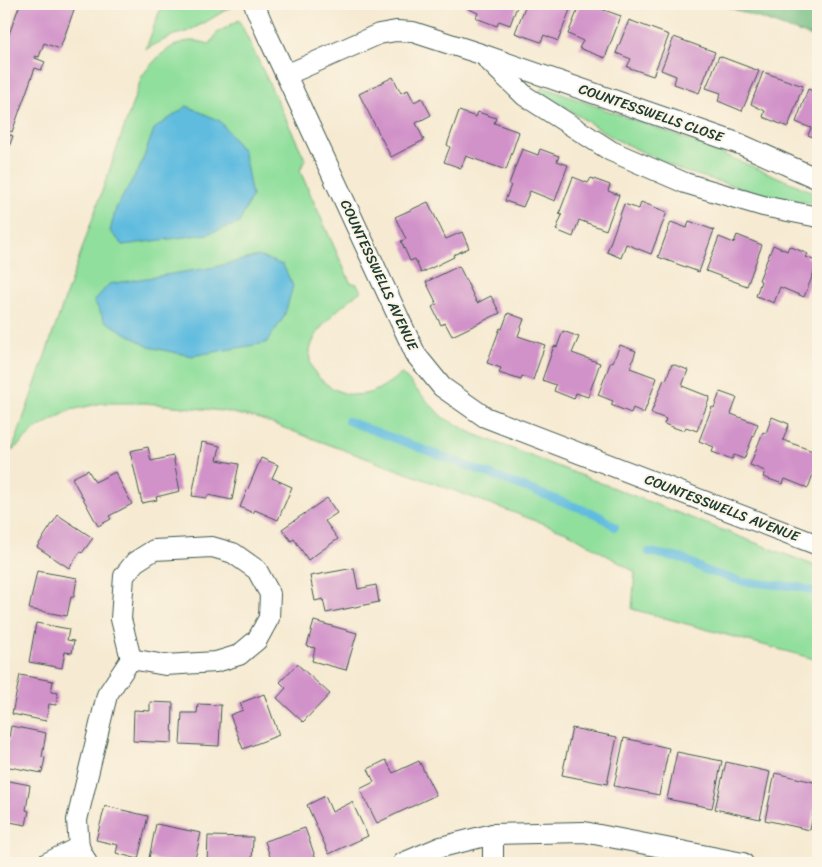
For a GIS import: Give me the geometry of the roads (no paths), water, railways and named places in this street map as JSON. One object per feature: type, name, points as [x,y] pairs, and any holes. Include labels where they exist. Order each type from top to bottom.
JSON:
[{"type":"street","name":"COUNTESSWELLS AVENUE","points":[[254,4],[416,355],[442,387],[485,417],[818,545]]},
{"type":"street","name":"COUNTESSWELLS CLOSE","points":[[286,75],[379,34],[396,31],[413,32],[740,144],[818,179]]},
{"type":"street","name":"COUNTESSWELLS CLOSE","points":[[481,54],[525,96],[611,151],[685,183],[763,206],[818,216]]},
{"type":"street","points":[[47,863],[83,855],[77,820],[107,695],[131,658],[121,619],[124,576],[136,562],[154,550],[212,547],[233,553],[257,570],[270,594],[269,618],[257,640],[239,655],[216,662],[165,665],[131,658]]},
{"type":"street","points":[[403,863],[441,847],[493,834],[584,832],[743,863]]},
{"type":"street","points":[[493,834],[493,863]]},
{"type":"water","points":[[187,106],[220,121],[244,153],[252,196],[239,223],[207,234],[123,245],[110,231],[116,208],[141,165],[154,129]]},
{"type":"water","points":[[258,256],[283,265],[293,286],[284,317],[266,343],[191,356],[149,347],[105,321],[94,301],[109,284],[215,267]]},
{"type":"waterway","points":[[348,421],[598,515],[615,527]]},
{"type":"waterway","points":[[649,552],[685,559],[704,570],[743,582],[800,587],[818,593]]}]
